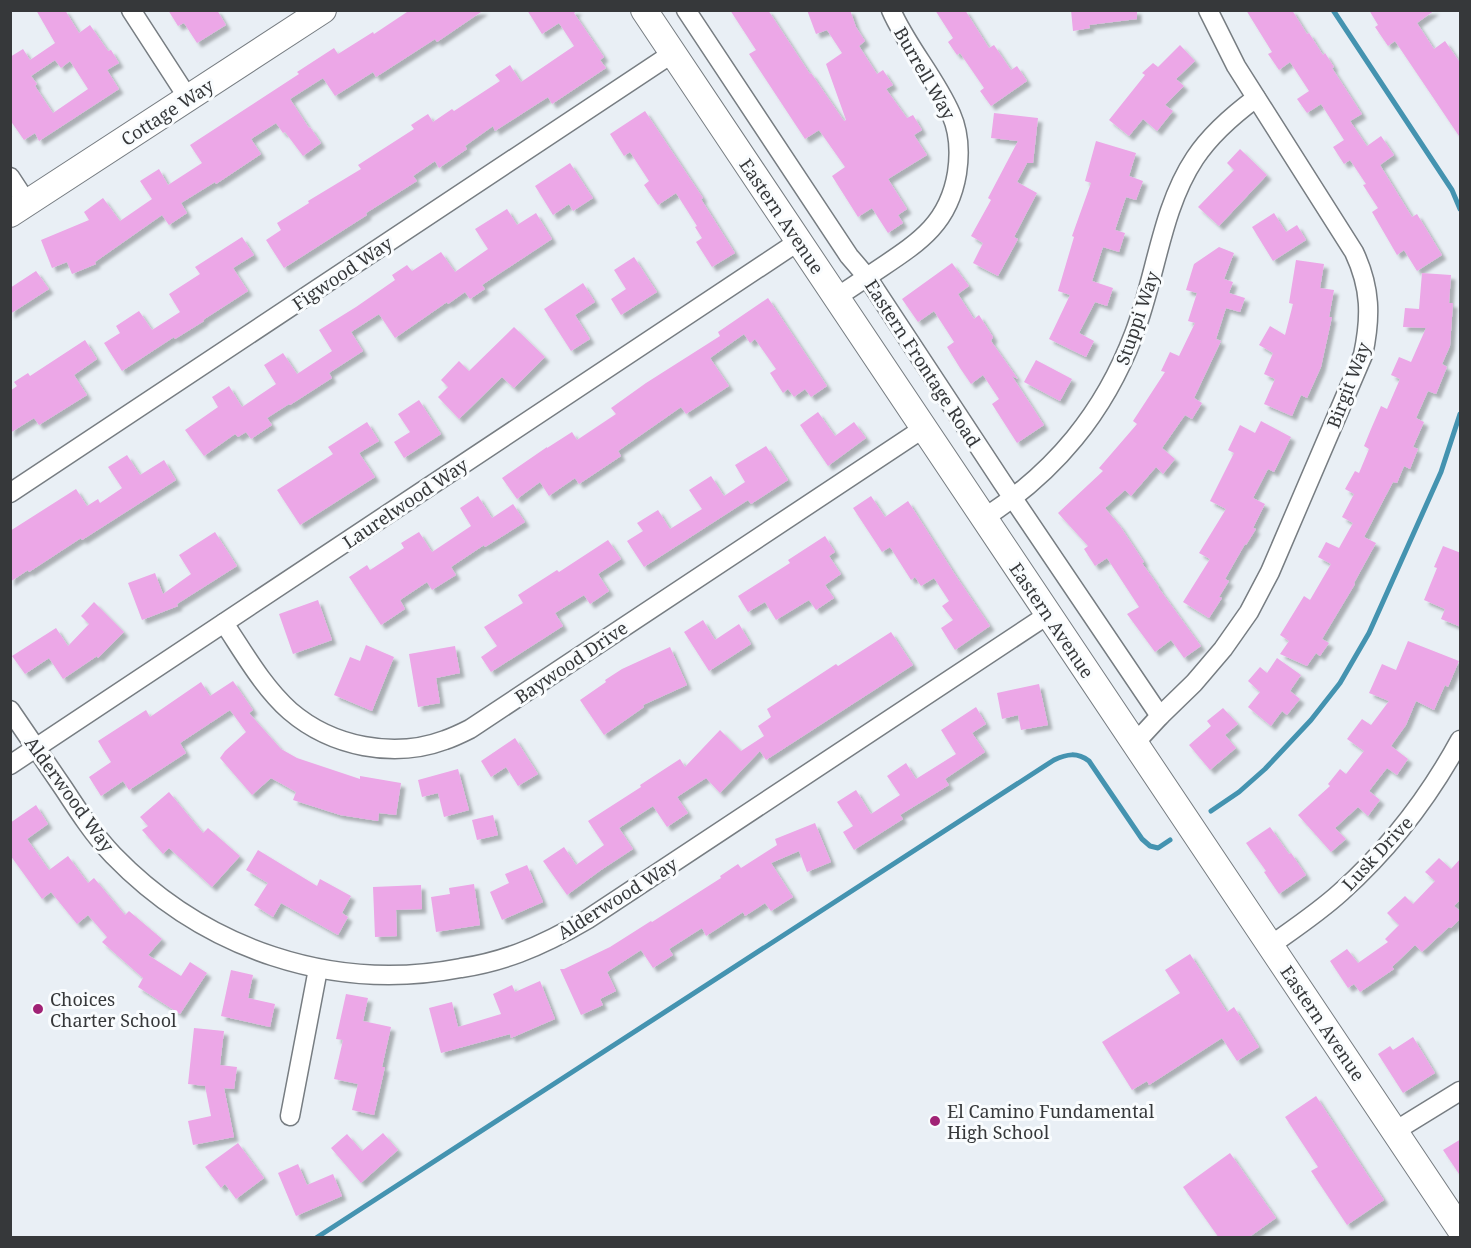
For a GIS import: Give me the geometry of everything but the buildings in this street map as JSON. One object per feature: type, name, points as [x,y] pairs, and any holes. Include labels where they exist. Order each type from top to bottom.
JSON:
[{"type":"main road","name":"Cottage Way","points":[[19,209],[323,10]]},
{"type":"main road","name":"Eastern Avenue","points":[[644,10],[1461,1229]]},
{"type":"street","points":[[131,10],[188,98]]},
{"type":"street","name":"Eastern Frontage Road","points":[[686,10],[1160,716]]},
{"type":"street","name":"Burrell Way","points":[[837,297],[916,244],[933,228],[946,208],[955,185],[958,162],[957,138],[951,115],[940,93],[902,35],[891,10]]},
{"type":"street","name":"Birgit Way","points":[[1135,743],[1194,683],[1223,649],[1249,612],[1270,572],[1349,388],[1363,355],[1368,332],[1368,297],[1359,262],[1236,66],[1208,10]]},
{"type":"street","name":"Figwood Way","points":[[10,493],[673,53]]},
{"type":"street","name":"Stuppi Way","points":[[984,518],[1040,476],[1066,450],[1089,421],[1120,368],[1135,333],[1169,212],[1180,185],[1194,159],[1222,125],[1256,98]]},
{"type":"street","points":[[10,177],[19,209]]},
{"type":"street","name":"Laurelwood Way","points":[[10,765],[799,242]]},
{"type":"street","name":"Baywood Drive","points":[[224,623],[271,691],[290,711],[312,727],[337,739],[364,746],[391,749],[418,747],[445,740],[470,729],[924,428]]},
{"type":"street","name":"Alderwood Way","points":[[10,710],[86,823],[111,853],[171,906],[204,927],[240,945],[318,969],[361,975],[440,972],[507,957],[554,939],[588,920],[1049,614]]},
{"type":"street","name":"Lusk Drive","points":[[1271,945],[1311,917],[1341,892],[1383,851],[1420,805],[1461,740]]},
{"type":"street","points":[[290,1116],[318,969]]},
{"type":"street","points":[[1395,1131],[1461,1091]]},
{"type":"waterway","points":[[1333,10],[1452,190],[1460,209]]},
{"type":"waterway","points":[[1211,811],[1239,792],[1265,769],[1311,720],[1340,683],[1369,633],[1441,472],[1460,414]]},
{"type":"waterway","points":[[316,1238],[1054,760],[1072,755],[1089,761],[1142,839],[1150,846],[1158,848],[1170,840]]},
{"type":"place","name":"Choices Charter School","points":[[38,1009]]},
{"type":"place","name":"El Camino Fundamental High School","points":[[935,1121]]}]
